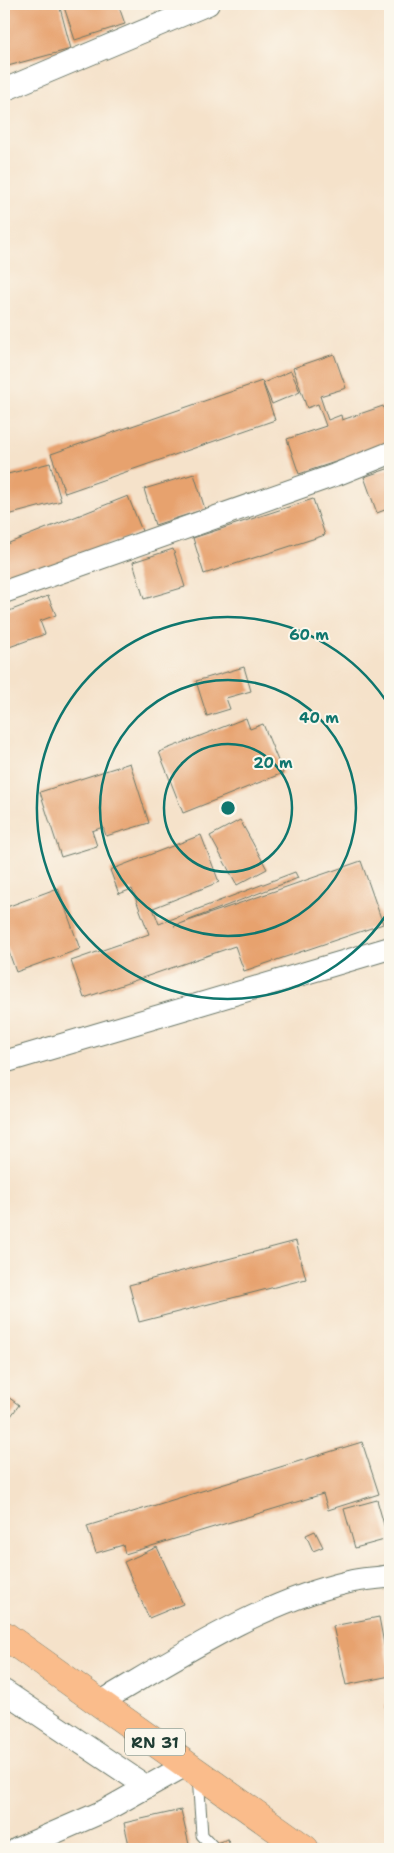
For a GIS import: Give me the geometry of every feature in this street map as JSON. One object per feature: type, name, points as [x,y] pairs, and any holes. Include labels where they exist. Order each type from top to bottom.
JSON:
[{"type":"main road","name":"RN 31","points":[[4,1635],[305,1849]]},
{"type":"street","points":[[4,90],[208,4]]},
{"type":"street","points":[[4,592],[335,475],[390,453]]},
{"type":"street","points":[[4,1062],[390,948]]},
{"type":"street","points":[[99,1703],[239,1623],[301,1597],[349,1582],[390,1576]]},
{"type":"street","points":[[4,1691],[147,1786]]},
{"type":"street","points":[[17,1849],[104,1811],[147,1786],[192,1769]]},
{"type":"lane","points":[[192,1769],[202,1835],[215,1849]]},
{"type":"building","points":[[4,4],[59,4],[71,49],[4,67]]},
{"type":"building","points":[[63,4],[118,4],[125,24],[75,40]]},
{"type":"building","points":[[334,354],[346,388],[320,396],[328,420],[341,415],[342,420],[383,406],[390,428],[390,444],[299,474],[287,439],[326,426],[318,404],[307,408],[293,368]]},
{"type":"building","points":[[291,371],[300,392],[272,404],[263,383]]},
{"type":"building","points":[[262,381],[275,420],[65,493],[51,454]]},
{"type":"building","points":[[50,463],[61,501],[4,516],[4,475]]},
{"type":"building","points":[[390,468],[390,508],[377,513],[364,477]]},
{"type":"building","points":[[194,474],[205,509],[155,525],[144,489]]},
{"type":"building","points":[[128,496],[142,531],[4,586],[4,545]]},
{"type":"building","points":[[313,499],[325,535],[204,574],[193,538]]},
{"type":"building","points":[[173,549],[185,587],[144,599],[133,562]]},
{"type":"building","points":[[48,596],[56,615],[40,621],[45,634],[4,649],[4,613]]},
{"type":"building","points":[[244,667],[251,691],[226,698],[230,709],[207,716],[196,681]]},
{"type":"building","points":[[246,718],[250,729],[263,724],[283,773],[183,813],[159,752]]},
{"type":"building","points":[[130,763],[149,823],[106,836],[103,827],[92,831],[97,846],[61,857],[40,792]]},
{"type":"building","points":[[240,820],[267,869],[237,885],[210,836]]},
{"type":"building","points":[[201,835],[219,882],[153,908],[159,924],[295,872],[298,878],[174,926],[361,861],[383,924],[244,971],[235,946],[84,998],[71,961],[149,934],[132,889],[119,894],[110,870]]},
{"type":"building","points":[[58,888],[80,949],[16,972],[7,947],[4,948],[4,908]]},
{"type":"building","points":[[296,1241],[306,1279],[139,1322],[129,1285]]},
{"type":"building","points":[[4,1394],[19,1405],[11,1416],[4,1411]]},
{"type":"building","points":[[362,1442],[379,1494],[328,1510],[323,1494],[125,1554],[123,1545],[96,1553],[87,1526]]},
{"type":"building","points":[[377,1500],[388,1539],[355,1548],[344,1509]]},
{"type":"building","points":[[315,1531],[323,1547],[313,1551],[306,1535]]},
{"type":"building","points":[[157,1547],[183,1604],[149,1618],[124,1562]]},
{"type":"building","points":[[379,1617],[390,1676],[346,1685],[333,1626]]},
{"type":"building","points":[[390,1704],[390,1719],[385,1706]]},
{"type":"building","points":[[181,1810],[190,1849],[130,1849],[124,1823]]},
{"type":"building","points":[[228,1839],[231,1849],[198,1849]]}]
